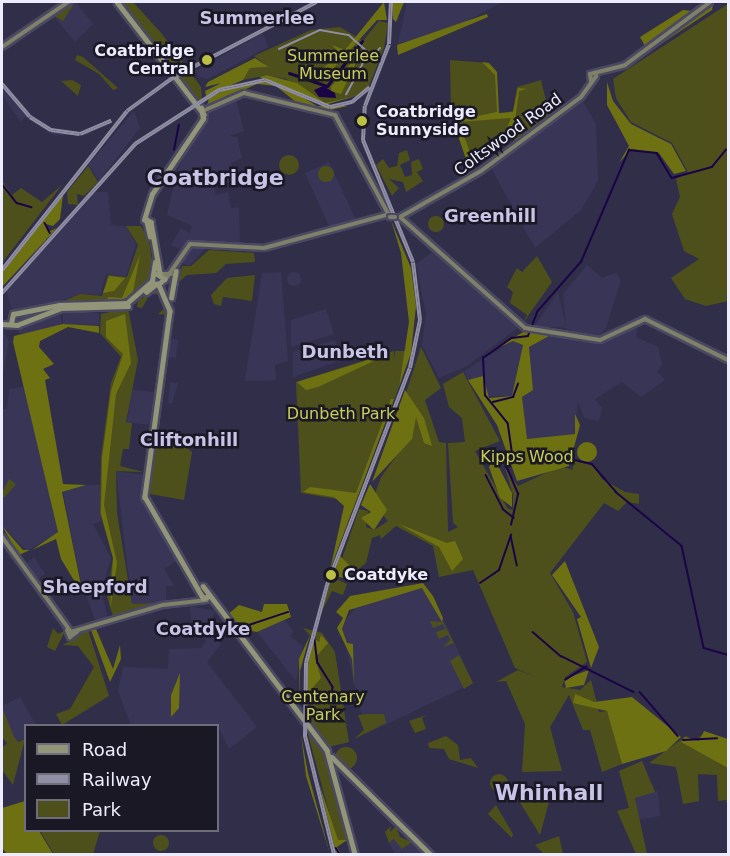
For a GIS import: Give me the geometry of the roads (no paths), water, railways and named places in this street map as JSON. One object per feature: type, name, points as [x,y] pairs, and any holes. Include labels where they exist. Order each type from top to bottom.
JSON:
[{"type":"main road","points":[[2,47],[68,2]]},
{"type":"main road","points":[[117,2],[193,103],[202,111]]},
{"type":"main road","name":"Coltswood Road","points":[[175,271],[190,244],[264,248],[393,217],[471,178],[581,97],[596,76],[644,51],[710,2]]},
{"type":"main road","points":[[202,111],[244,93],[336,115],[393,217],[525,328],[565,330],[600,340],[635,320],[648,320],[729,360]]},
{"type":"main road","points":[[167,341],[170,306],[160,279],[150,237],[147,223],[148,208],[198,126],[202,111]]},
{"type":"main road","points":[[156,262],[160,279],[171,298]]},
{"type":"main road","points":[[2,322],[10,320],[20,322],[61,308],[120,309],[160,279],[175,271]]},
{"type":"main road","points":[[175,271],[145,492],[151,514],[207,597],[217,606],[342,769],[430,855]]},
{"type":"main road","points":[[10,320],[16,314],[59,305],[119,305],[141,294],[160,279]]},
{"type":"main road","points":[[16,314],[20,322]]},
{"type":"main road","points":[[2,537],[70,632],[78,632],[163,606],[198,604],[207,597]]},
{"type":"main road","points":[[327,750],[336,769],[355,855]]},
{"type":"main road","points":[[336,769],[342,769]]},
{"type":"waterway","points":[[289,73],[327,86],[362,41]]},
{"type":"waterway","points":[[174,150],[179,125]]},
{"type":"waterway","points":[[511,525],[518,494],[506,466],[513,461],[508,424],[485,396],[483,358],[512,338],[528,336],[537,312],[581,262],[629,150],[657,153],[672,178],[712,167],[726,150]]},
{"type":"waterway","points":[[2,184],[17,203],[31,207]]},
{"type":"waterway","points":[[45,223],[50,233]]},
{"type":"waterway","points":[[493,402],[513,397],[518,384]]},
{"type":"waterway","points":[[575,460],[592,464],[616,492],[682,546],[704,648],[728,655]]},
{"type":"waterway","points":[[486,475],[503,509],[514,518]]},
{"type":"waterway","points":[[480,583],[499,570],[511,535]]},
{"type":"waterway","points":[[511,536],[517,565]]},
{"type":"waterway","points":[[235,623],[249,625],[288,612]]},
{"type":"waterway","points":[[314,632],[318,663],[333,687],[332,701]]},
{"type":"waterway","points":[[533,632],[561,656],[634,692]]},
{"type":"waterway","points":[[565,680],[586,667]]},
{"type":"waterway","points":[[640,692],[678,736]]},
{"type":"waterway","points":[[683,740],[717,738]]},
{"type":"waterway","points":[[336,848],[340,854]]},
{"type":"tram line","points":[[279,49],[320,30],[349,35],[369,53],[347,94]]},
{"type":"tram line","points":[[376,53],[380,48]]},
{"type":"railway","points":[[2,270],[127,111],[174,77],[316,2]]},
{"type":"railway","points":[[334,854],[305,736],[306,663],[327,585],[410,368],[420,320],[413,262],[363,140],[365,106],[389,44],[391,2]]},
{"type":"railway","points":[[2,293],[135,144],[219,90],[265,80],[330,107],[352,102],[370,87]]},
{"type":"railway","points":[[2,84],[30,117],[51,130],[80,134],[111,121]]},
{"type":"place","name":"Coatbridge Central","points":[[207,60]]},
{"type":"place","name":"Coatbridge Sunnyside","points":[[362,121]]},
{"type":"place","name":"Coatdyke","points":[[331,575]]},
{"type":"district","name":"Summerlee","points":[[257,18]]},
{"type":"district","name":"Coatbridge","points":[[215,178]]},
{"type":"district","name":"Greenhill","points":[[490,216]]},
{"type":"district","name":"Dunbeth","points":[[345,352]]},
{"type":"district","name":"Cliftonhill","points":[[189,440]]},
{"type":"district","name":"Sheepford","points":[[95,587]]},
{"type":"district","name":"Coatdyke","points":[[203,629]]},
{"type":"district","name":"Whinhall","points":[[549,793]]},
{"type":"park label","name":"Summerlee Museum","points":[[333,65]]},
{"type":"park label","name":"Dunbeth Park","points":[[341,414]]},
{"type":"park label","name":"Kipps Wood","points":[[527,457]]},
{"type":"park label","name":"Centenary Park","points":[[323,706]]}]
